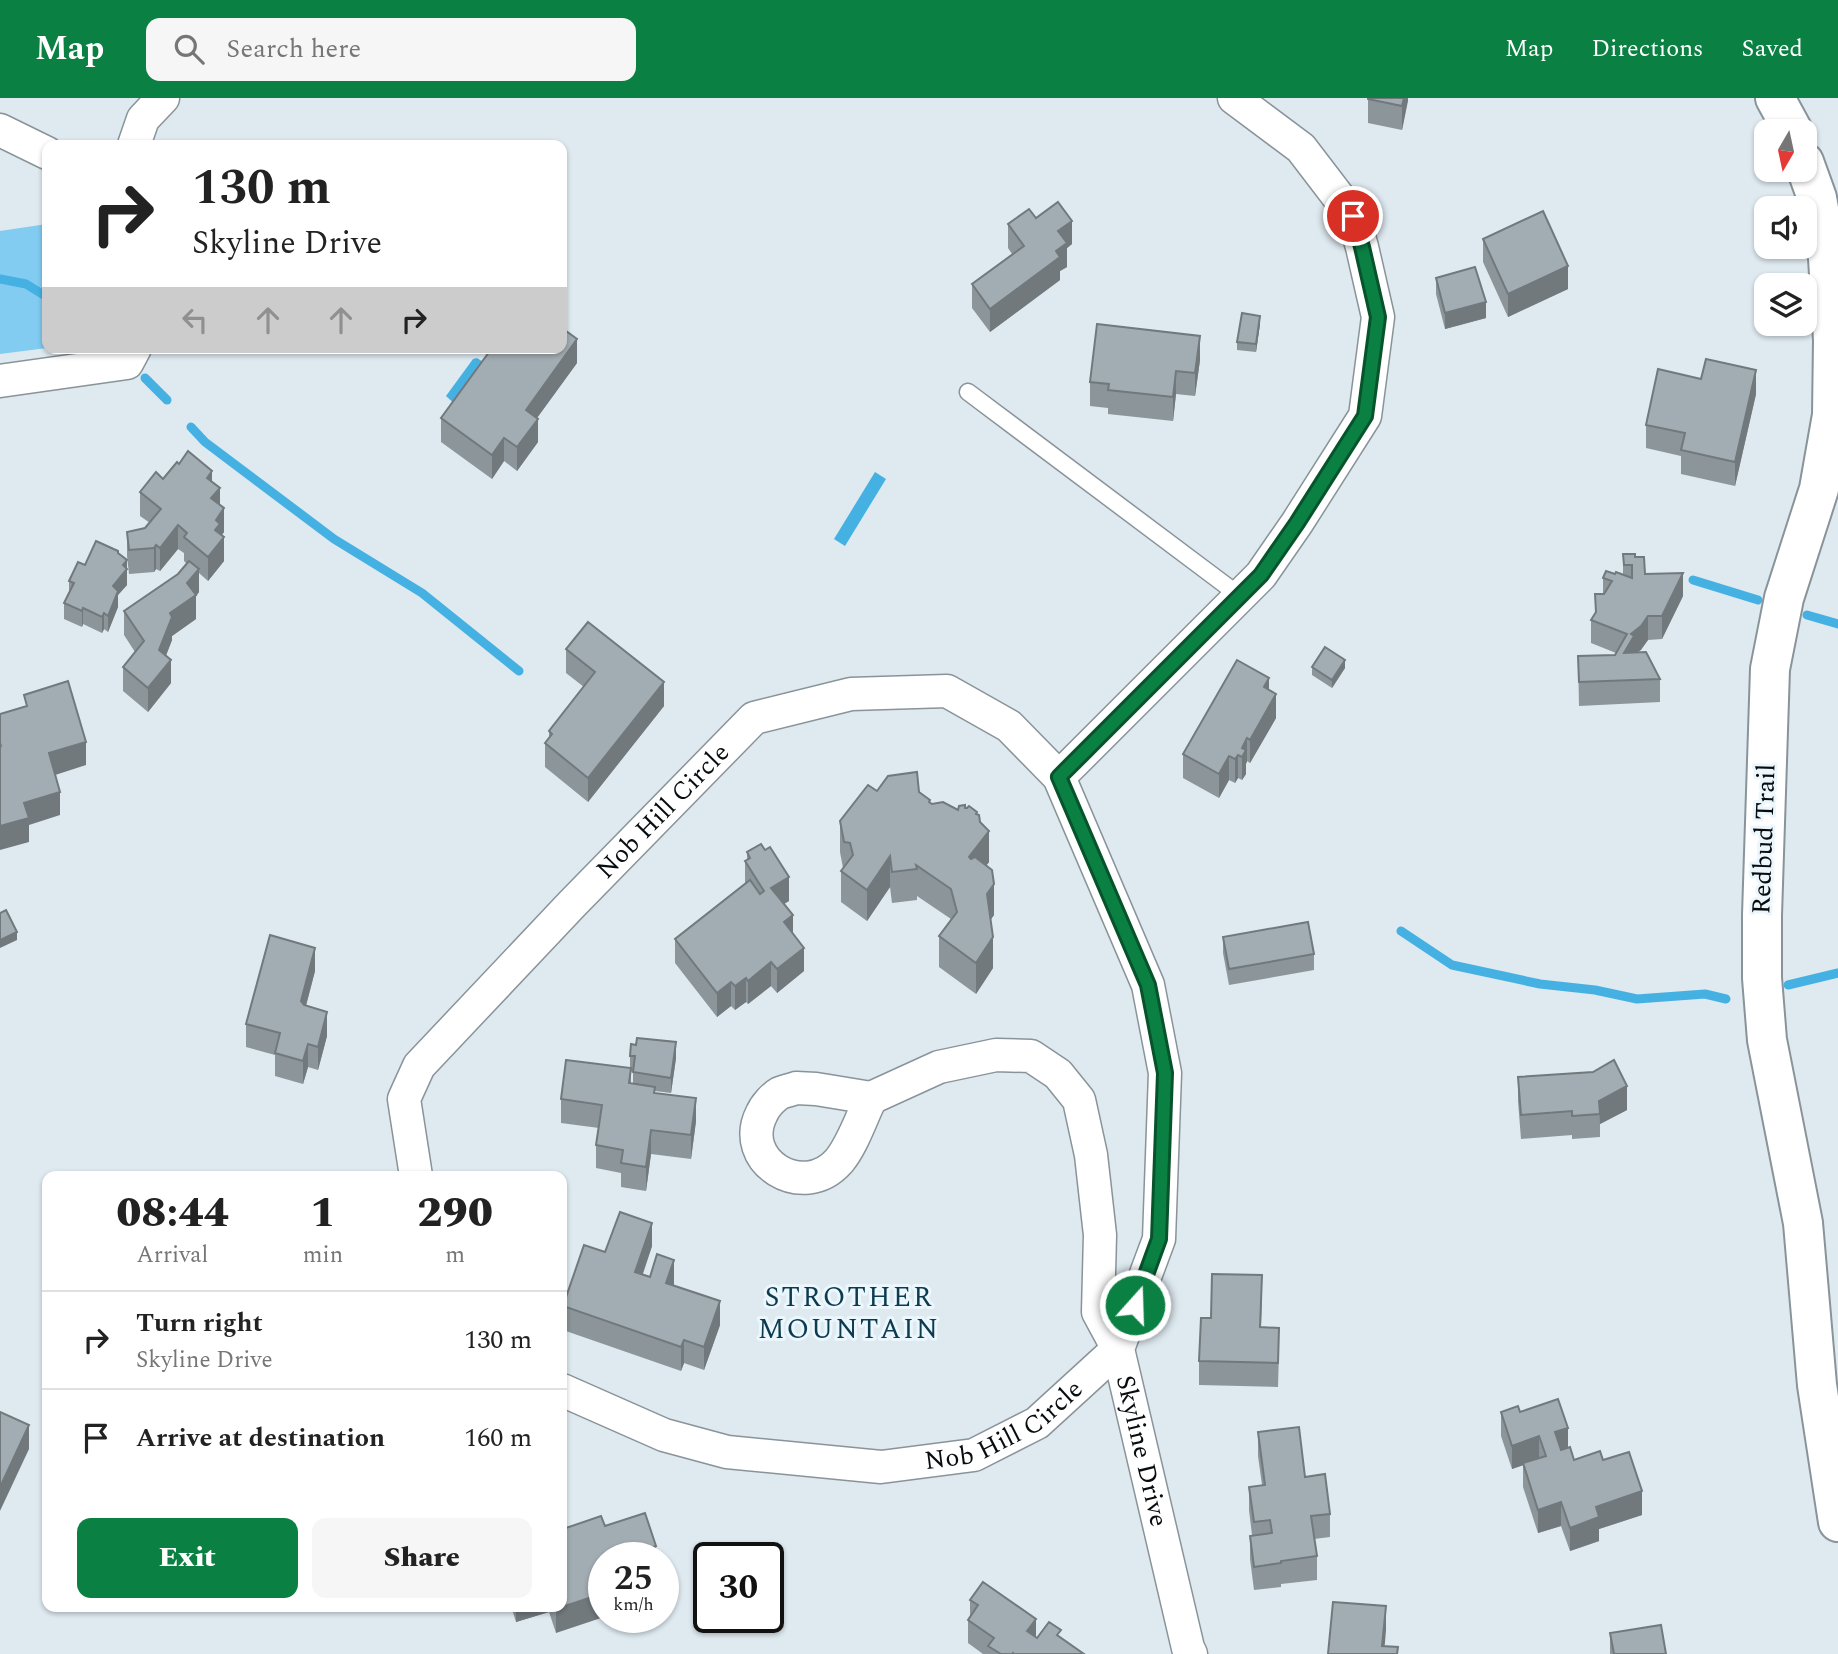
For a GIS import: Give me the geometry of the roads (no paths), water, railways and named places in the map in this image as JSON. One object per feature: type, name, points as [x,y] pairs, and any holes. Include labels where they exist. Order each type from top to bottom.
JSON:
[{"type":"street","points":[[136,140],[143,119],[163,98]]},
{"type":"street","points":[[1059,777],[1261,575],[1365,416],[1378,317],[1353,216],[1301,148],[1234,98]]},
{"type":"street","points":[[1775,98],[1786,119]]},
{"type":"street","points":[[0,130],[42,151]]},
{"type":"street","name":"Redbud Trail","points":[[1811,182],[1817,198],[1828,258],[1833,340],[1832,415],[1819,489],[1784,598],[1770,669],[1762,978],[1767,1040],[1803,1223],[1817,1385],[1837,1507]]},
{"type":"street","points":[[0,381],[127,363],[132,354]]},
{"type":"street","name":"Nob Hill Circle","points":[[415,1171],[404,1099],[419,1066],[572,904],[754,718],[851,694],[947,691],[1009,726],[1059,777]]},
{"type":"street","name":"Skyline Drive","points":[[1059,777],[1148,985],[1165,1073],[1159,1239],[1118,1349],[1191,1654]]},
{"type":"street","points":[[871,1098],[939,1067],[996,1055],[1031,1056],[1058,1074],[1079,1100],[1082,1111],[1091,1155],[1100,1235],[1098,1312],[1118,1349]]},
{"type":"street","name":"Nob Hill Circle","points":[[567,1392],[664,1436],[727,1452],[881,1466],[974,1455],[1037,1423],[1118,1349]]},
{"type":"lane","points":[[968,392],[1240,596]]},
{"type":"waterway","points":[[0,279],[26,284],[42,294]]},
{"type":"waterway","points":[[145,378],[167,400]]},
{"type":"waterway","points":[[191,427],[205,442],[334,539],[422,593],[519,671]]},
{"type":"waterway","points":[[1693,580],[1758,600]]},
{"type":"waterway","points":[[1807,615],[1838,624]]},
{"type":"waterway","points":[[1401,931],[1452,965],[1540,984],[1595,990],[1637,999],[1705,994],[1726,999]]},
{"type":"waterway","points":[[1788,985],[1838,973]]},
{"type":"district","name":"STROTHER MOUNTAIN","points":[[849,1313]]}]
